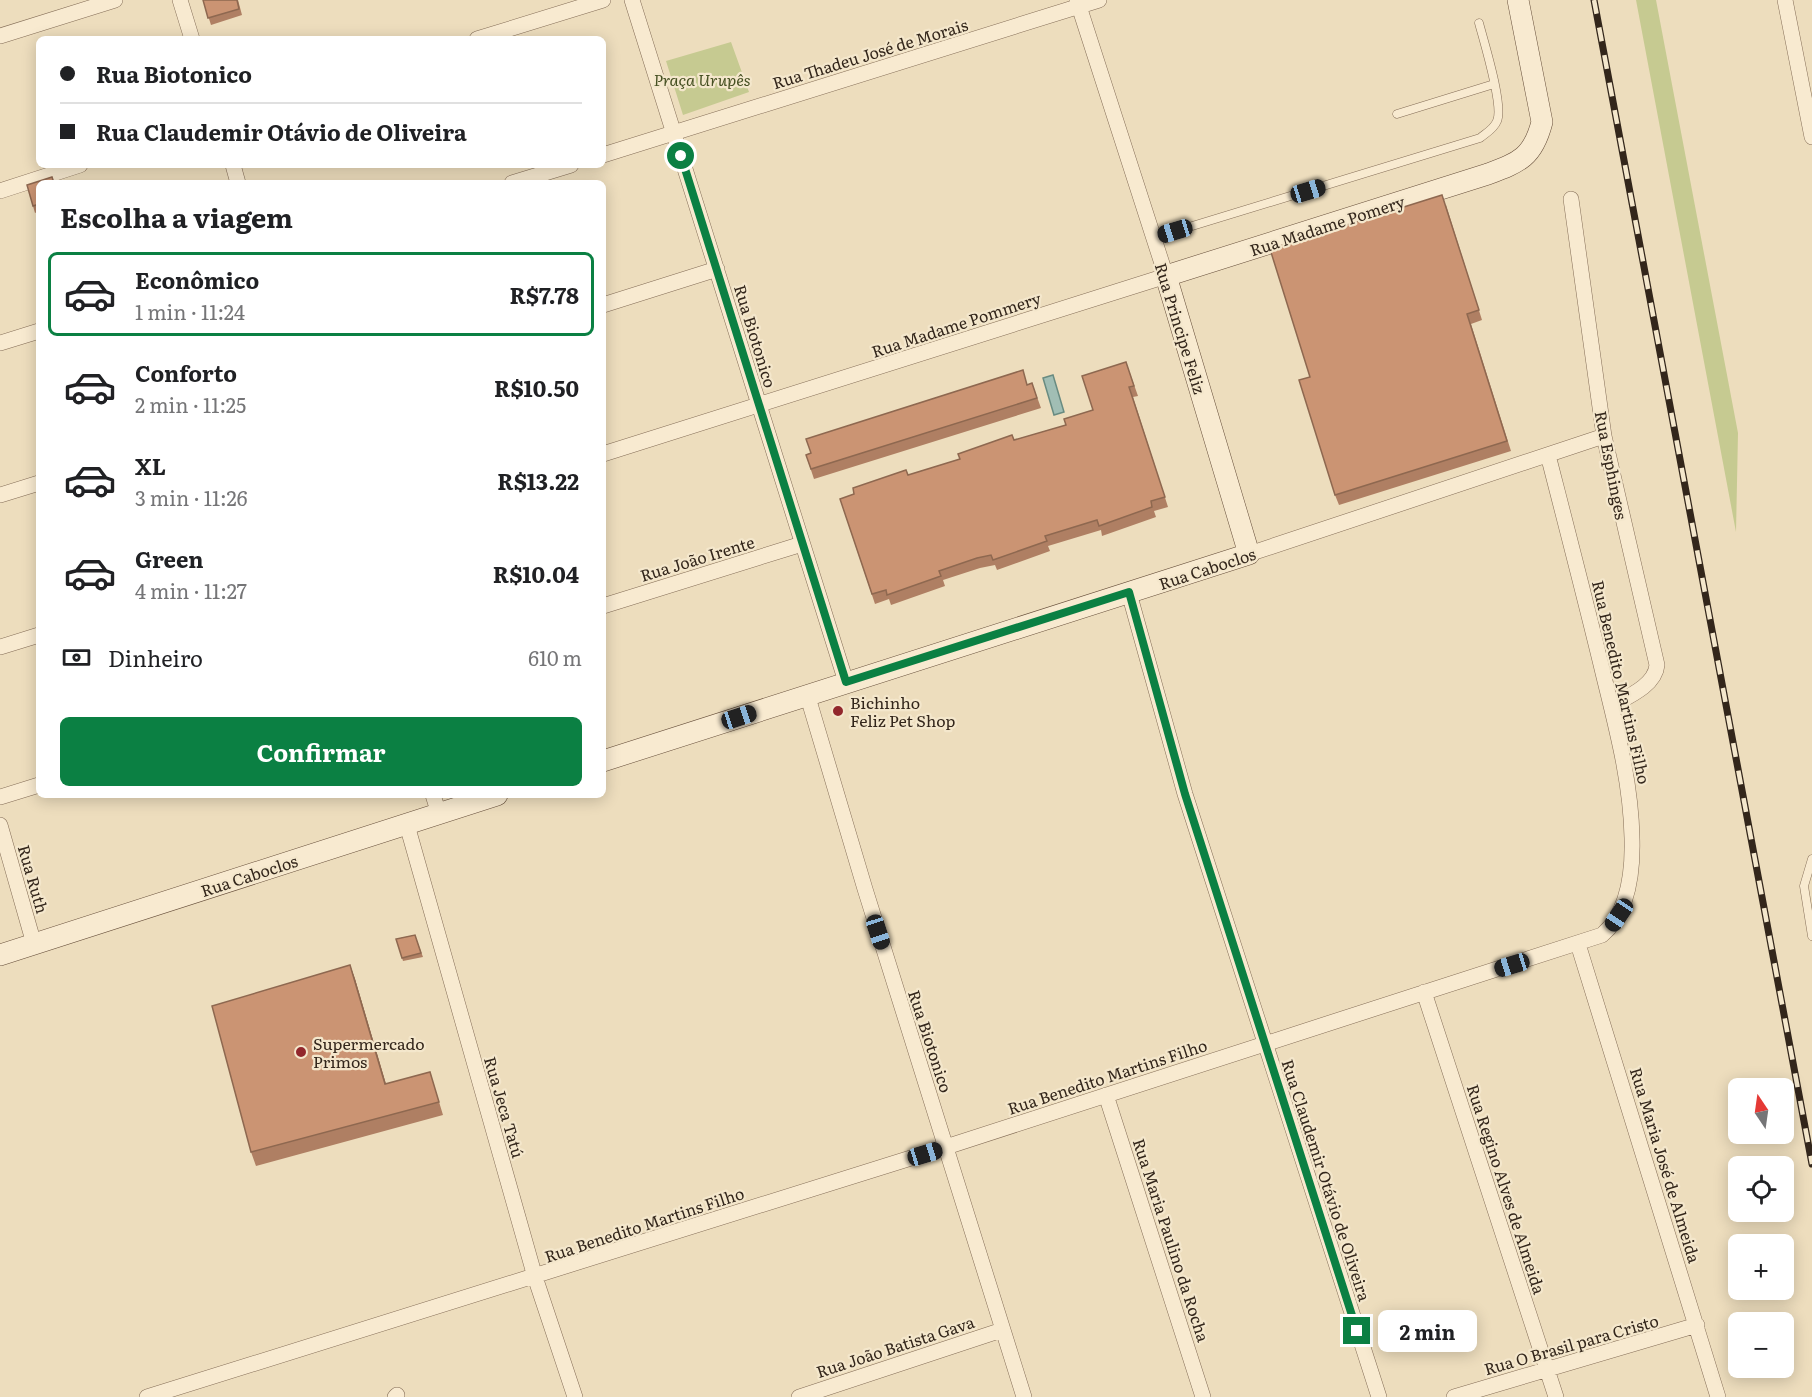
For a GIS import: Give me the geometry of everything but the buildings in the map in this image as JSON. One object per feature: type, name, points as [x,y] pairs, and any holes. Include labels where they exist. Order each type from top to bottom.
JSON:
[{"type":"street","points":[[0,36],[115,0]]},
{"type":"street","points":[[180,0],[191,36]]},
{"type":"street","points":[[487,36],[603,0]]},
{"type":"street","name":"Rua Biotonico","points":[[632,0],[846,682]]},
{"type":"street","name":"Rua Thadeu José de Morais","points":[[606,154],[1078,3],[1099,0]]},
{"type":"street","name":"Rua Madame Pomery","points":[[1166,276],[1488,174],[1515,163],[1530,152],[1537,140],[1542,122],[1518,0]]},
{"type":"street","points":[[1785,0],[1812,137]]},
{"type":"street","name":"Rua Principe Feliz","points":[[1078,3],[1166,276],[1249,554]]},
{"type":"street","points":[[0,191],[71,168]]},
{"type":"street","points":[[522,180],[561,168]]},
{"type":"street","name":"Rua Esphinges","points":[[1571,199],[1604,436],[1657,665],[1654,677],[1641,688],[1611,706]]},
{"type":"street","points":[[606,304],[717,269]]},
{"type":"street","name":"Rua Madame Pommery","points":[[758,405],[1166,276]]},
{"type":"street","points":[[0,344],[36,332]]},
{"type":"street","points":[[606,453],[758,405]]},
{"type":"street","name":"Rua Caboclos","points":[[606,760],[1249,554],[1604,436]]},
{"type":"street","name":"Rua Benedito Martins Filho","points":[[147,1397],[946,1147],[1602,935],[1619,915],[1627,890],[1632,841],[1630,802],[1611,706],[1548,455]]},
{"type":"street","points":[[0,495],[36,484]]},
{"type":"street","name":"Rua João Irente","points":[[606,605],[802,544]]},
{"type":"street","points":[[1129,592],[1185,794],[1264,1043]]},
{"type":"street","points":[[0,647],[36,636]]},
{"type":"street","name":"Rua Biotonico","points":[[807,694],[865,890],[1024,1397]]},
{"type":"street","points":[[0,798],[36,786]]},
{"type":"street","name":"Rua Caboclos","points":[[0,955],[407,825],[436,805],[479,798]]},
{"type":"street","name":"Rua Ruth","points":[[0,825],[34,944]]},
{"type":"street","name":"Rua Jeca Tatú","points":[[407,825],[535,1277],[575,1397]]},
{"type":"street","name":"Rua Maria José de Almeida","points":[[1578,944],[1718,1397]]},
{"type":"street","name":"Rua Regino Alves de Almeida","points":[[1424,992],[1556,1397]]},
{"type":"street","name":"Rua Claudemir Otávio de Oliveira","points":[[1264,1043],[1379,1397]]},
{"type":"street","name":"Rua Maria Paulino da Rocha","points":[[1106,1095],[1203,1397]]},
{"type":"street","name":"Rua O Brasil para Cristo","points":[[1454,1397],[1697,1325]]},
{"type":"street","name":"Rua João Batista Gava","points":[[799,1397],[1002,1329]]},
{"type":"lane","points":[[1153,238],[1480,138],[1498,121],[1494,84],[1479,23]]},
{"type":"lane","points":[[1397,114],[1494,84]]},
{"type":"lane","points":[[1812,859],[1804,886],[1812,936]]},
{"type":"green space","points":[[1636,0],[1656,0],[1738,433],[1736,532]]},
{"type":"green space","name":"Praça Urupês","points":[[731,42],[749,92],[683,115],[666,61]]},
{"type":"water","points":[[1053,375],[1064,412],[1054,415],[1043,378]]},
{"type":"railway","points":[[1594,0],[1812,1164]]},
{"type":"place","name":"Bichinho Feliz Pet Shop","points":[[838,711]]},
{"type":"place","name":"Supermercado Primos","points":[[301,1052]]},
{"type":"route","points":[[681,156],[846,682],[1129,592],[1185,794],[1357,1331]]}]
